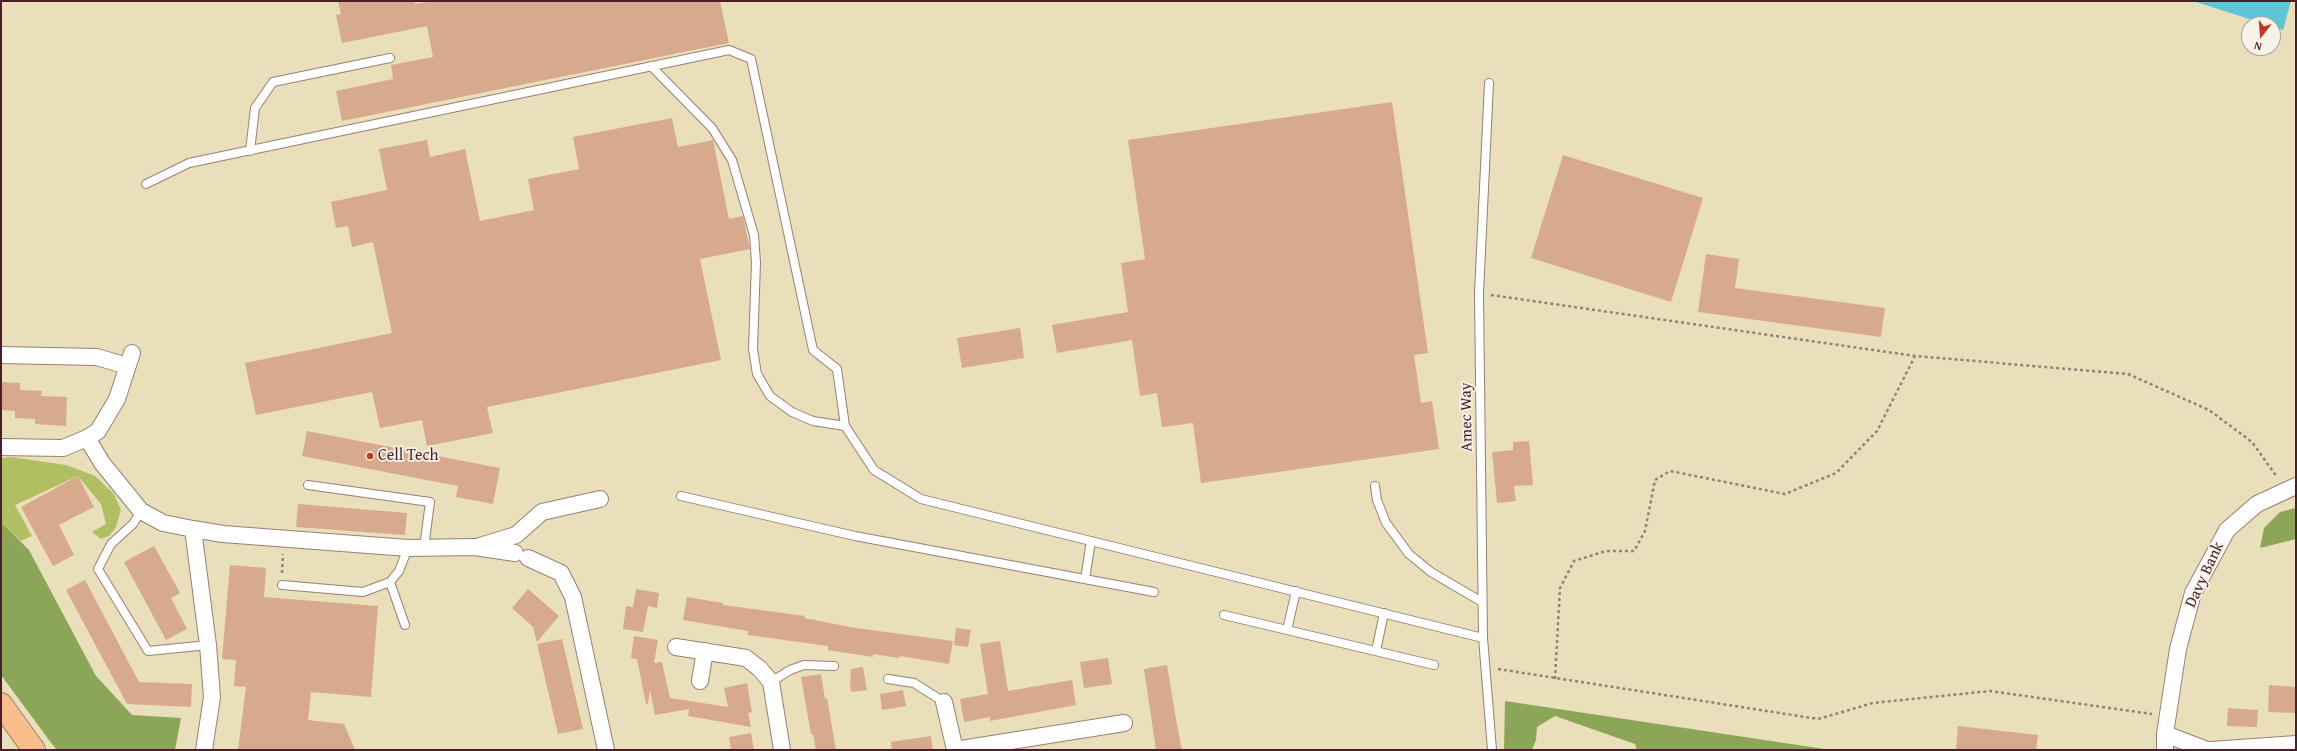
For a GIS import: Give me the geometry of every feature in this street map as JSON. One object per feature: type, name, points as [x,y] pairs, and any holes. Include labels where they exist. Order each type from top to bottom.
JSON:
[{"type":"main road","points":[[1,704],[34,750]]},
{"type":"street","points":[[1,355],[130,359],[117,399],[98,431],[87,438],[63,448],[1,447]]},
{"type":"street","points":[[87,438],[102,463],[141,511],[163,523],[193,530],[223,534],[284,537],[416,548],[475,547],[522,555],[561,573],[573,597],[604,750]]},
{"type":"street","name":"Davy Bank","points":[[2165,750],[2165,734],[2178,649],[2193,593],[2227,530],[2257,504],[2291,488]]},
{"type":"street","points":[[475,547],[516,535],[542,512],[600,499]]},
{"type":"street","points":[[193,530],[208,645],[212,697],[204,750]]},
{"type":"street","points":[[676,647],[746,658],[760,669],[770,682],[782,750]]},
{"type":"street","points":[[700,681],[705,651]]},
{"type":"street","points":[[944,702],[955,750],[1124,723]]},
{"type":"street","points":[[2165,734],[2207,750]]},
{"type":"street","points":[[2211,750],[2296,744]]},
{"type":"lane","points":[[146,184],[189,163],[729,50],[751,59],[813,350],[837,369],[845,426],[874,470],[921,499],[1483,638]]},
{"type":"lane","points":[[250,151],[255,108],[273,82],[390,58]]},
{"type":"lane","points":[[651,66],[712,128],[732,160],[754,235],[756,262],[753,349],[757,374],[770,396],[792,412],[813,421],[845,426]]},
{"type":"lane","name":"Amec Way","points":[[1489,83],[1479,293],[1483,638],[1492,750]]},
{"type":"lane","points":[[282,585],[362,592],[390,582],[416,548],[430,502],[308,485]]},
{"type":"lane","points":[[1374,486],[1377,500],[1386,523],[1409,554],[1431,572],[1482,602]]},
{"type":"lane","points":[[681,496],[855,536],[1154,592]]},
{"type":"lane","points":[[141,511],[133,524],[111,544],[98,569],[148,651],[208,645]]},
{"type":"lane","points":[[1085,579],[1092,541]]},
{"type":"lane","points":[[390,582],[405,625]]},
{"type":"lane","points":[[1287,630],[1296,591]]},
{"type":"lane","points":[[1376,651],[1384,613]]},
{"type":"lane","points":[[1224,615],[1434,665]]},
{"type":"lane","points":[[770,682],[790,670],[804,665],[834,666]]},
{"type":"lane","points":[[888,679],[900,679],[914,683],[944,702]]},
{"type":"path","points":[[1479,293],[1915,356],[2128,374],[2209,410],[2252,442],[2291,488]]},
{"type":"path","points":[[1555,678],[1560,588],[1574,561],[1606,551],[1634,551],[1645,531],[1655,480],[1670,471],[1785,494],[1836,473],[1877,431],[1915,356]]},
{"type":"path","points":[[282,585],[284,537]]},
{"type":"path","points":[[1485,668],[1818,719],[1873,703],[1990,691],[2168,714]]},
{"type":"green space","points":[[11,457],[66,465],[95,476],[114,494],[121,510],[116,527],[109,536],[101,539],[92,532],[106,524],[101,504],[78,476],[15,505],[32,536],[21,541],[1,522],[1,458]]},
{"type":"green space","points":[[2296,508],[2296,539],[2260,548],[2264,528],[2280,512]]},
{"type":"green space","points":[[1,522],[29,550],[96,676],[132,715],[181,718],[175,750],[57,750],[52,744],[1,675]]},
{"type":"green space","points":[[1505,701],[1831,750],[1637,750],[1635,744],[1555,716],[1537,727],[1536,740],[1532,750],[1504,750]]},
{"type":"water","points":[[2193,1],[2291,1],[2283,30],[2281,29],[2281,16],[2241,16]]},
{"type":"building","points":[[338,1],[415,1],[415,4],[433,1],[720,1],[729,43],[342,121],[336,91],[393,79],[391,65],[433,57],[427,26],[342,43],[336,15],[341,14]]},
{"type":"building","points":[[1392,102],[1428,353],[1414,355],[1421,403],[1432,401],[1439,449],[1201,483],[1193,423],[1162,427],[1157,393],[1140,396],[1132,340],[1057,353],[1052,325],[1128,312],[1121,263],[1145,259],[1128,140]]},
{"type":"building","points":[[672,118],[678,147],[713,140],[729,219],[743,216],[750,249],[700,259],[721,360],[487,407],[493,433],[427,446],[422,420],[380,428],[372,392],[256,415],[245,363],[392,333],[373,242],[352,247],[348,226],[336,228],[331,202],[387,190],[379,149],[427,140],[430,157],[465,149],[480,221],[534,210],[528,179],[579,169],[573,137]]},
{"type":"building","points":[[1563,155],[1703,198],[1671,302],[1531,258]]},
{"type":"building","points":[[1706,254],[1739,259],[1735,288],[1885,308],[1881,337],[1698,312]]},
{"type":"building","points":[[1020,328],[1024,358],[962,368],[957,338]]},
{"type":"building","points":[[1,382],[20,383],[20,390],[42,391],[41,396],[67,397],[66,426],[35,424],[35,419],[15,418],[15,411],[1,410]]},
{"type":"building","points":[[307,431],[500,468],[493,504],[456,497],[458,486],[302,456]]},
{"type":"building","points":[[1529,441],[1533,485],[1514,486],[1516,501],[1497,503],[1492,452],[1513,450],[1513,442]]},
{"type":"building","points":[[78,476],[94,507],[59,525],[74,555],[53,566],[21,507]]},
{"type":"building","points":[[298,504],[407,513],[405,535],[296,527]]},
{"type":"building","points":[[154,546],[180,593],[171,598],[187,629],[166,640],[124,562]]},
{"type":"building","points":[[230,565],[266,568],[264,597],[378,606],[371,697],[311,692],[308,720],[344,724],[355,750],[238,750],[246,687],[234,686],[236,660],[222,659]]},
{"type":"building","points":[[85,580],[139,682],[192,684],[191,707],[127,704],[66,590]]},
{"type":"building","points":[[528,589],[559,616],[537,642],[533,627],[512,608]]},
{"type":"building","points":[[636,589],[659,593],[657,608],[648,606],[643,632],[623,629],[626,606],[633,607]]},
{"type":"building","points":[[687,597],[723,603],[723,605],[805,616],[804,618],[856,628],[953,641],[949,664],[900,656],[899,658],[873,654],[873,657],[828,650],[828,646],[748,635],[748,631],[683,620]]},
{"type":"building","points":[[956,628],[971,630],[968,647],[954,645]]},
{"type":"building","points":[[634,636],[658,640],[654,663],[662,662],[670,698],[728,707],[724,688],[747,683],[752,712],[748,713],[751,727],[688,716],[689,709],[655,715],[650,690],[648,704],[646,704],[637,659],[631,658]]},
{"type":"building","points":[[562,639],[583,729],[558,734],[537,644]]},
{"type":"building","points":[[1000,641],[1008,691],[1072,680],[1076,705],[990,721],[990,717],[964,722],[960,699],[988,694],[980,644]]},
{"type":"building","points":[[1108,658],[1112,684],[1084,688],[1080,662]]},
{"type":"building","points":[[1167,665],[1182,750],[1156,750],[1144,669]]},
{"type":"building","points":[[863,667],[867,690],[851,692],[851,669]]},
{"type":"building","points":[[821,674],[825,699],[827,698],[836,750],[816,750],[813,734],[811,734],[801,677]]},
{"type":"building","points":[[2269,685],[2296,687],[2296,713],[2268,712]]},
{"type":"building","points":[[903,690],[906,706],[882,710],[880,694]]},
{"type":"building","points":[[2228,708],[2258,710],[2257,727],[2227,726]]},
{"type":"building","points":[[1958,726],[2038,735],[2036,750],[1956,750]]},
{"type":"building","points":[[751,733],[754,750],[731,750],[729,737]]},
{"type":"building","points":[[931,736],[933,750],[892,750],[891,742]]},
{"type":"place","name":"Cell Tech","points":[[370,456]]}]
